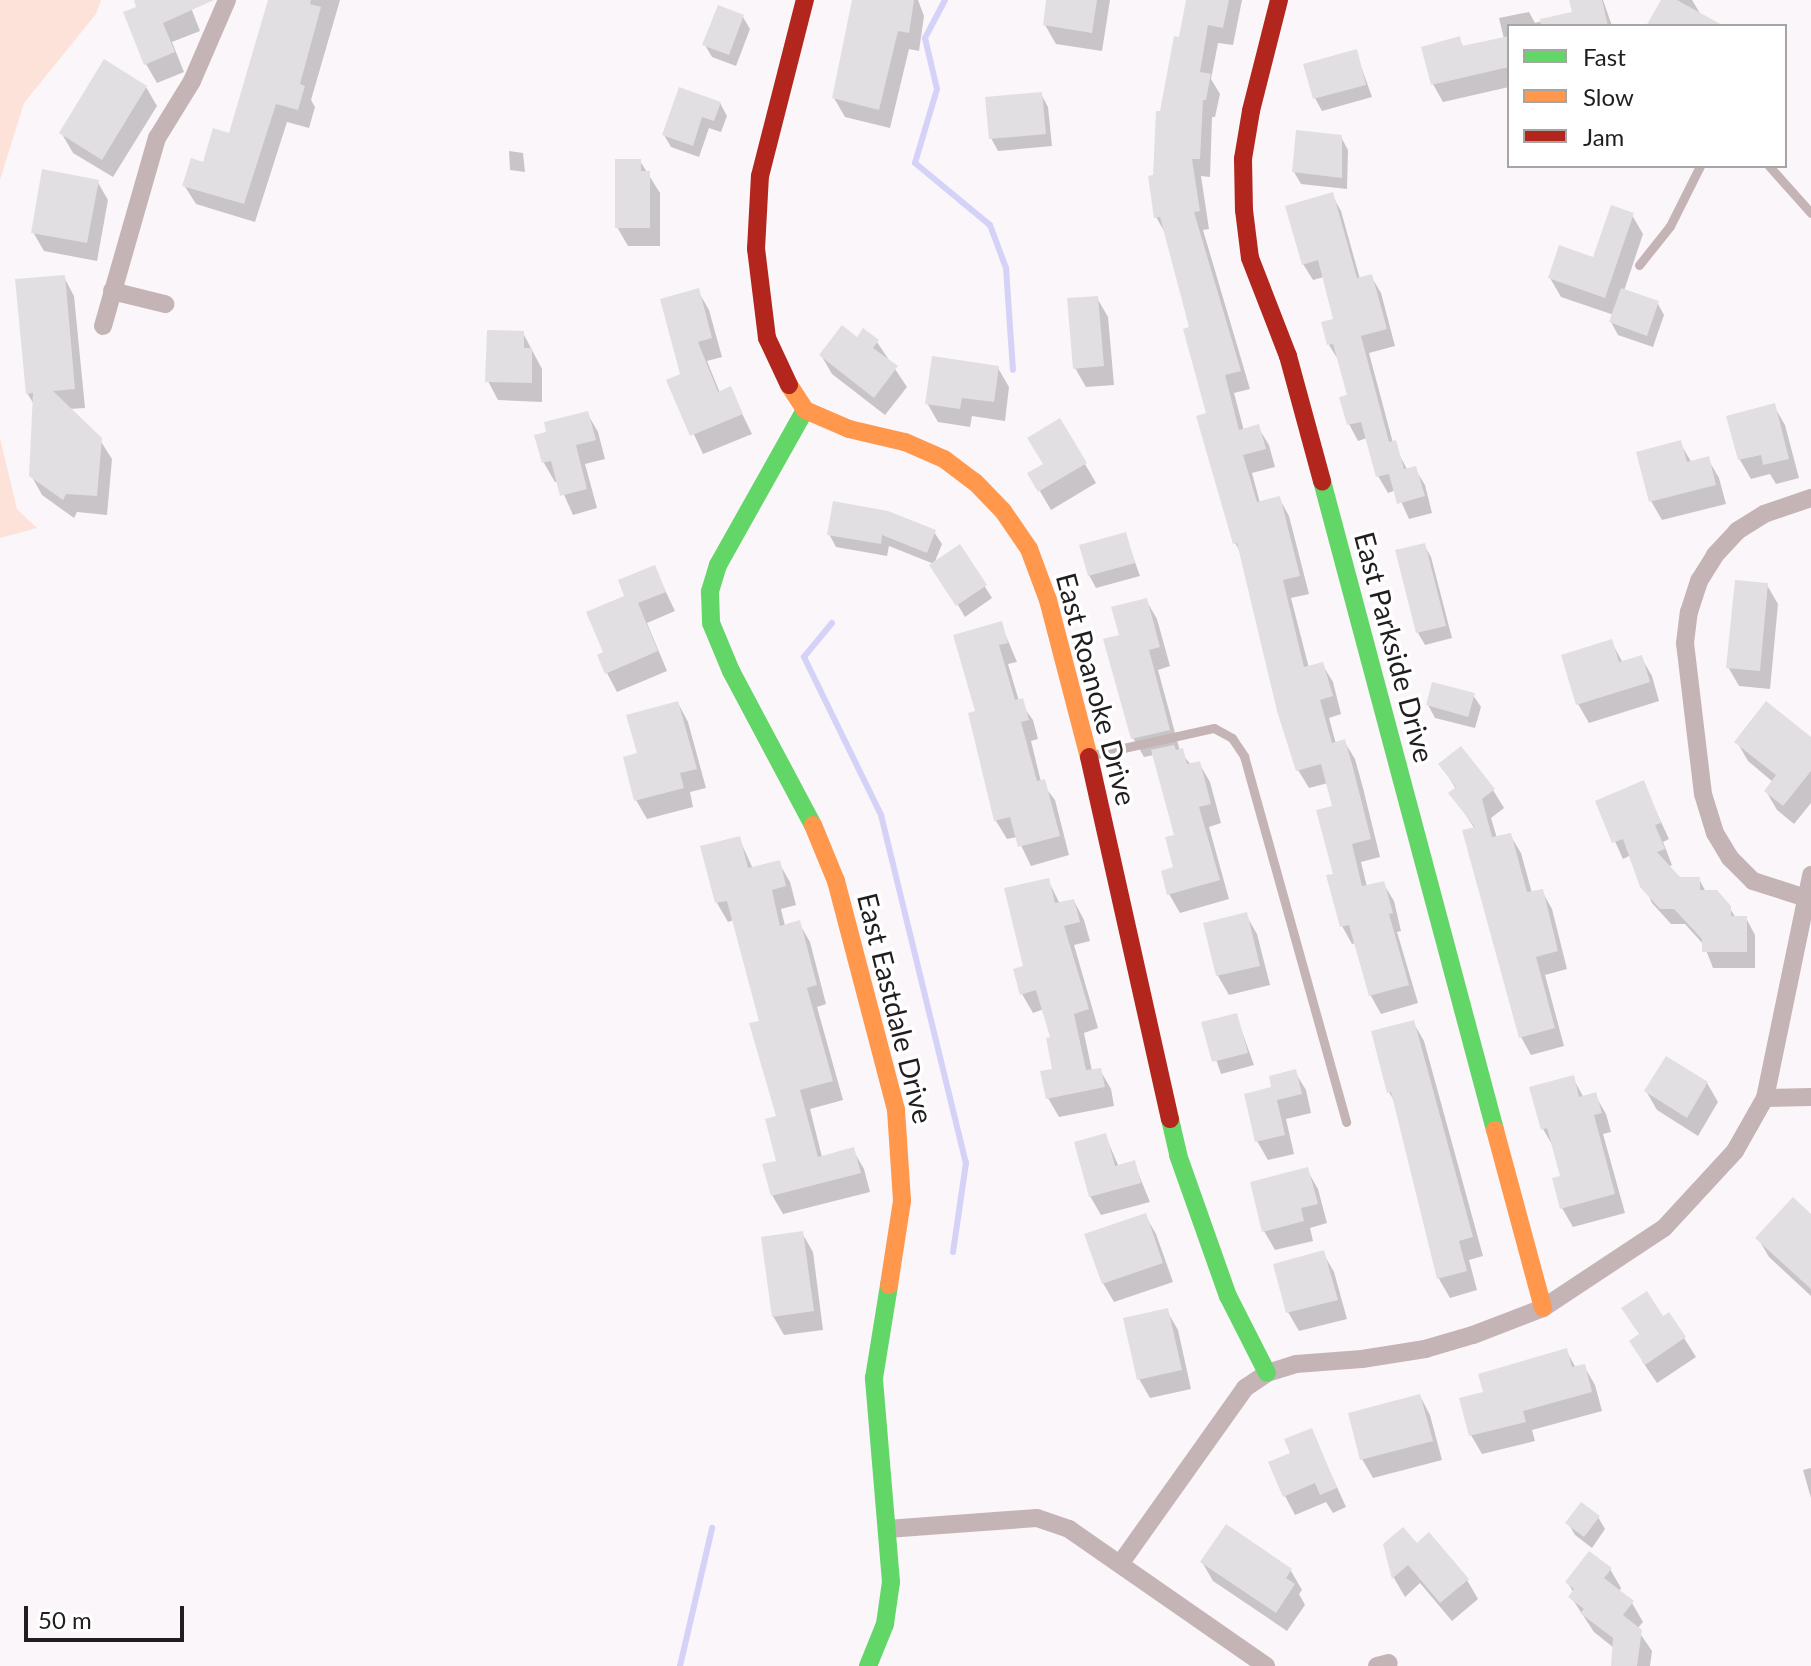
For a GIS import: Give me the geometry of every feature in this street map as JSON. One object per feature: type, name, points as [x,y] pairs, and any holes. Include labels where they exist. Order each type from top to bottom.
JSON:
[{"type":"street","points":[[103,326],[157,138],[192,81],[227,0]]},
{"type":"street","points":[[805,0],[760,176],[756,249],[767,338],[785,380],[805,410]]},
{"type":"street","name":"East Parkside Drive","points":[[1279,0],[1251,111],[1243,159],[1244,210],[1250,258],[1288,356],[1543,1308]]},
{"type":"street","points":[[112,291],[165,304]]},
{"type":"street","name":"East Roanoke Drive","points":[[805,410],[849,429],[905,442],[944,459],[975,482],[1003,511],[1029,549],[1048,600],[1089,756],[1178,1155],[1228,1296],[1267,1373]]},
{"type":"street","name":"East Eastdale Drive","points":[[805,410],[718,565],[710,592],[711,623],[731,671],[819,837],[836,881],[896,1110],[902,1201],[874,1374],[891,1582],[887,1610],[868,1666]]},
{"type":"street","points":[[1806,898],[1753,881],[1730,858],[1715,833],[1703,794],[1685,643],[1689,612],[1699,581],[1715,555],[1737,531],[1764,514],[1811,498]]},
{"type":"street","points":[[1120,1564],[1245,1388],[1267,1373],[1296,1364],[1362,1359],[1425,1349],[1543,1308],[1664,1228],[1735,1151],[1765,1098],[1811,875]]},
{"type":"street","points":[[1765,1098],[1811,1097]]},
{"type":"street","points":[[887,1529],[1037,1518],[1069,1529],[1266,1666]]},
{"type":"lane","points":[[1639,265],[1670,226],[1699,168]]},
{"type":"lane","points":[[1771,168],[1811,213]]},
{"type":"lane","points":[[1089,756],[1214,728],[1232,738],[1244,756],[1346,1122]]},
{"type":"shaded area","points":[[0,0],[101,0],[96,14],[24,103],[0,180]]},
{"type":"shaded area","points":[[0,438],[17,509],[37,528],[0,538]]},
{"type":"building","points":[[134,0],[214,0],[163,23],[175,52],[144,65],[123,12],[136,7]]},
{"type":"building","points":[[268,0],[311,0],[310,4],[321,7],[300,84],[305,86],[298,110],[276,104],[244,204],[182,186],[191,158],[203,162],[213,128],[229,133]]},
{"type":"building","points":[[852,0],[914,0],[909,33],[898,31],[879,110],[832,98]]},
{"type":"building","points":[[1046,0],[1097,0],[1092,33],[1043,25]]},
{"type":"building","points":[[1186,0],[1229,0],[1223,28],[1208,25],[1200,72],[1211,74],[1206,100],[1203,100],[1200,159],[1192,159],[1200,211],[1194,212],[1241,371],[1225,375],[1239,430],[1259,424],[1266,449],[1243,455],[1257,502],[1280,496],[1300,576],[1283,580],[1304,667],[1323,662],[1333,696],[1320,700],[1332,743],[1345,739],[1371,839],[1352,844],[1362,886],[1384,881],[1393,913],[1389,914],[1409,985],[1369,996],[1349,925],[1340,927],[1326,875],[1333,874],[1316,810],[1332,806],[1321,764],[1296,771],[1277,711],[1237,543],[1233,544],[1196,416],[1206,413],[1183,329],[1189,327],[1160,217],[1154,218],[1148,176],[1153,175],[1156,111],[1160,111],[1174,36],[1179,37]]},
{"type":"building","points":[[1569,0],[1602,0],[1608,24],[1541,24],[1540,19],[1572,12]]},
{"type":"building","points":[[1661,0],[1677,0],[1720,24],[1647,24]]},
{"type":"building","points":[[718,5],[744,15],[729,55],[702,45]]},
{"type":"building","points":[[1460,36],[1462,46],[1507,36],[1507,67],[1431,85],[1421,47]]},
{"type":"building","points":[[1357,49],[1366,85],[1313,99],[1303,64]]},
{"type":"building","points":[[104,59],[147,86],[102,160],[59,133]]},
{"type":"building","points":[[679,87],[721,102],[714,121],[702,117],[693,146],[662,135]]},
{"type":"building","points":[[1042,92],[1046,134],[989,139],[985,97]]},
{"type":"building","points":[[1296,130],[1342,135],[1342,178],[1292,172]]},
{"type":"building","points":[[615,159],[641,159],[641,171],[650,171],[650,228],[615,228]]},
{"type":"building","points":[[42,169],[99,180],[87,243],[31,233]]},
{"type":"building","points":[[1333,192],[1357,278],[1372,274],[1387,329],[1361,336],[1389,442],[1396,440],[1404,469],[1416,466],[1425,496],[1397,504],[1389,474],[1376,477],[1361,422],[1347,425],[1339,397],[1347,395],[1333,344],[1327,345],[1321,322],[1333,319],[1318,260],[1302,265],[1285,206]]},
{"type":"building","points":[[1611,205],[1634,213],[1605,298],[1548,278],[1559,245],[1593,257]]},
{"type":"building","points":[[65,275],[75,389],[53,391],[102,438],[97,496],[66,494],[63,500],[29,476],[33,393],[26,394],[15,279]]},
{"type":"building","points":[[699,288],[712,338],[698,342],[718,392],[731,386],[743,414],[690,436],[666,380],[680,374],[660,299]]},
{"type":"building","points":[[1621,288],[1659,301],[1647,336],[1609,322]]},
{"type":"building","points":[[1098,296],[1104,366],[1073,369],[1067,298]]},
{"type":"building","points":[[842,325],[857,337],[863,328],[879,340],[873,348],[898,366],[874,398],[819,355]]},
{"type":"building","points":[[487,330],[524,331],[524,348],[532,348],[532,383],[485,382]]},
{"type":"building","points":[[932,356],[999,366],[994,402],[962,398],[960,409],[925,404]]},
{"type":"building","points":[[1775,403],[1789,459],[1763,465],[1761,455],[1738,460],[1726,416]]},
{"type":"building","points":[[588,411],[596,440],[576,445],[587,489],[560,496],[551,461],[542,463],[534,435],[546,432],[544,422]]},
{"type":"building","points":[[1060,418],[1087,463],[1038,492],[1027,473],[1043,464],[1027,438]]},
{"type":"building","points":[[1681,440],[1687,462],[1709,456],[1716,485],[1649,502],[1636,452]]},
{"type":"building","points":[[833,501],[888,511],[936,530],[927,553],[882,535],[881,544],[827,535]]},
{"type":"building","points":[[1126,532],[1135,563],[1088,576],[1079,545]]},
{"type":"building","points":[[1425,543],[1446,626],[1416,633],[1395,550]]},
{"type":"building","points":[[960,544],[987,585],[956,606],[929,565]]},
{"type":"building","points":[[655,565],[666,592],[638,603],[658,651],[605,674],[597,655],[603,652],[586,612],[624,596],[618,580]]},
{"type":"building","points":[[1735,580],[1768,583],[1760,671],[1726,668]]},
{"type":"building","points":[[1147,598],[1160,647],[1149,650],[1170,730],[1131,739],[1103,639],[1119,635],[1111,607]]},
{"type":"building","points":[[1002,621],[1008,643],[999,645],[1015,700],[1023,698],[1029,720],[1021,722],[1037,781],[1045,779],[1060,836],[1018,847],[1010,817],[994,821],[968,713],[975,711],[953,635]]},
{"type":"building","points":[[1612,639],[1619,662],[1642,655],[1650,682],[1576,705],[1561,655]]},
{"type":"building","points":[[1432,682],[1475,693],[1468,717],[1426,705]]},
{"type":"building","points":[[678,701],[697,769],[680,773],[684,788],[634,801],[623,757],[637,753],[626,715]]},
{"type":"building","points":[[1766,701],[1811,737],[1811,771],[1783,806],[1764,791],[1776,775],[1734,742]]},
{"type":"building","points":[[1174,745],[1176,750],[1183,748],[1187,764],[1200,761],[1211,804],[1199,807],[1220,880],[1167,895],[1161,871],[1173,867],[1165,837],[1174,835],[1151,750]]},
{"type":"building","points":[[1461,746],[1495,789],[1482,799],[1492,837],[1511,833],[1527,892],[1543,889],[1558,951],[1536,957],[1555,1028],[1519,1038],[1462,830],[1475,827],[1448,793],[1456,787],[1438,764]]},
{"type":"building","points":[[1644,780],[1661,823],[1655,825],[1665,849],[1657,852],[1680,877],[1700,877],[1700,890],[1717,890],[1731,906],[1731,916],[1747,916],[1747,952],[1702,952],[1702,939],[1674,909],[1660,909],[1640,887],[1623,839],[1612,843],[1595,801]]},
{"type":"building","points":[[740,836],[748,868],[780,860],[786,886],[772,890],[780,926],[800,920],[817,985],[807,988],[833,1081],[800,1090],[818,1157],[854,1147],[861,1173],[771,1196],[762,1164],[776,1161],[765,1119],[776,1116],[749,1023],[759,1021],[727,901],[715,903],[700,846]]},
{"type":"building","points":[[1049,878],[1055,903],[1074,899],[1080,922],[1064,926],[1089,1009],[1074,1014],[1086,1070],[1101,1068],[1105,1087],[1046,1099],[1040,1071],[1052,1069],[1046,1038],[1050,1037],[1036,990],[1020,995],[1013,969],[1023,966],[1004,888]]},
{"type":"building","points":[[1247,912],[1260,966],[1216,976],[1203,923]]},
{"type":"building","points":[[1237,1013],[1248,1053],[1212,1062],[1201,1022]]},
{"type":"building","points":[[1414,1020],[1473,1237],[1459,1241],[1467,1271],[1437,1279],[1391,1092],[1387,1093],[1371,1031]]},
{"type":"building","points":[[1666,1056],[1708,1082],[1687,1118],[1644,1091]]},
{"type":"building","points":[[1296,1069],[1302,1094],[1277,1100],[1285,1135],[1255,1142],[1244,1094],[1271,1087],[1269,1076]]},
{"type":"building","points":[[1574,1075],[1579,1097],[1596,1092],[1602,1113],[1594,1115],[1615,1194],[1560,1209],[1552,1178],[1560,1176],[1547,1128],[1541,1130],[1529,1087]]},
{"type":"building","points":[[1106,1133],[1115,1166],[1135,1160],[1141,1183],[1089,1197],[1074,1142]]},
{"type":"building","points":[[1308,1167],[1318,1204],[1301,1208],[1304,1221],[1262,1232],[1250,1182]]},
{"type":"building","points":[[1793,1197],[1811,1214],[1811,1289],[1755,1238]]},
{"type":"building","points":[[1146,1213],[1163,1263],[1102,1284],[1084,1234]]},
{"type":"building","points":[[803,1231],[814,1311],[772,1317],[761,1237]]},
{"type":"building","points":[[1324,1250],[1338,1300],[1286,1313],[1273,1264]]},
{"type":"building","points":[[1647,1291],[1663,1316],[1669,1312],[1686,1337],[1645,1365],[1629,1341],[1639,1334],[1621,1308]]},
{"type":"building","points":[[1168,1308],[1182,1370],[1137,1380],[1123,1318]]},
{"type":"building","points":[[1567,1348],[1572,1367],[1585,1364],[1592,1392],[1523,1411],[1526,1422],[1469,1436],[1459,1398],[1483,1392],[1478,1374]]},
{"type":"building","points":[[1420,1394],[1433,1441],[1360,1460],[1348,1413]]},
{"type":"building","points":[[1312,1428],[1337,1488],[1320,1495],[1315,1483],[1283,1497],[1268,1462],[1290,1453],[1284,1439]]},
{"type":"building","points":[[1581,1502],[1600,1516],[1584,1537],[1565,1523]]},
{"type":"building","points":[[1226,1524],[1292,1569],[1286,1578],[1295,1584],[1276,1613],[1200,1562]]},
{"type":"building","points":[[1403,1527],[1417,1543],[1429,1532],[1469,1579],[1440,1603],[1408,1565],[1392,1579],[1383,1544]]},
{"type":"building","points":[[1589,1551],[1612,1568],[1604,1578],[1634,1601],[1623,1615],[1642,1630],[1637,1666],[1611,1666],[1613,1638],[1580,1613],[1584,1609],[1568,1597],[1574,1589],[1565,1582]]},
{"type":"waterway","points":[[945,0],[925,38],[937,89],[915,163],[990,225],[1006,268],[1013,370]]},
{"type":"waterway","points":[[832,623],[804,657],[881,815],[966,1163],[953,1252]]},
{"type":"waterway","points":[[680,1666],[712,1528]]},
{"type":"traffic: fast","points":[[805,410],[718,565],[710,592],[711,623],[731,671],[813,825]]},
{"type":"traffic: fast","points":[[1322,481],[1495,1130]]},
{"type":"traffic: fast","points":[[1170,1119],[1178,1155],[1228,1296],[1267,1373]]},
{"type":"traffic: fast","points":[[868,1666],[885,1624],[891,1582],[874,1378],[889,1285]]},
{"type":"traffic: slow","points":[[789,385],[805,410],[849,429],[905,442],[944,459],[975,482],[1003,511],[1029,549],[1048,600],[1089,757]]},
{"type":"traffic: slow","points":[[813,825],[836,881],[896,1110],[902,1201],[889,1285]]},
{"type":"traffic: slow","points":[[1495,1130],[1543,1308]]},
{"type":"traffic: jam","points":[[789,385],[767,338],[756,249],[760,176],[805,0]]},
{"type":"traffic: jam","points":[[1279,0],[1251,111],[1243,159],[1244,210],[1250,258],[1288,356],[1322,481]]},
{"type":"traffic: jam","points":[[1089,757],[1170,1119]]}]
